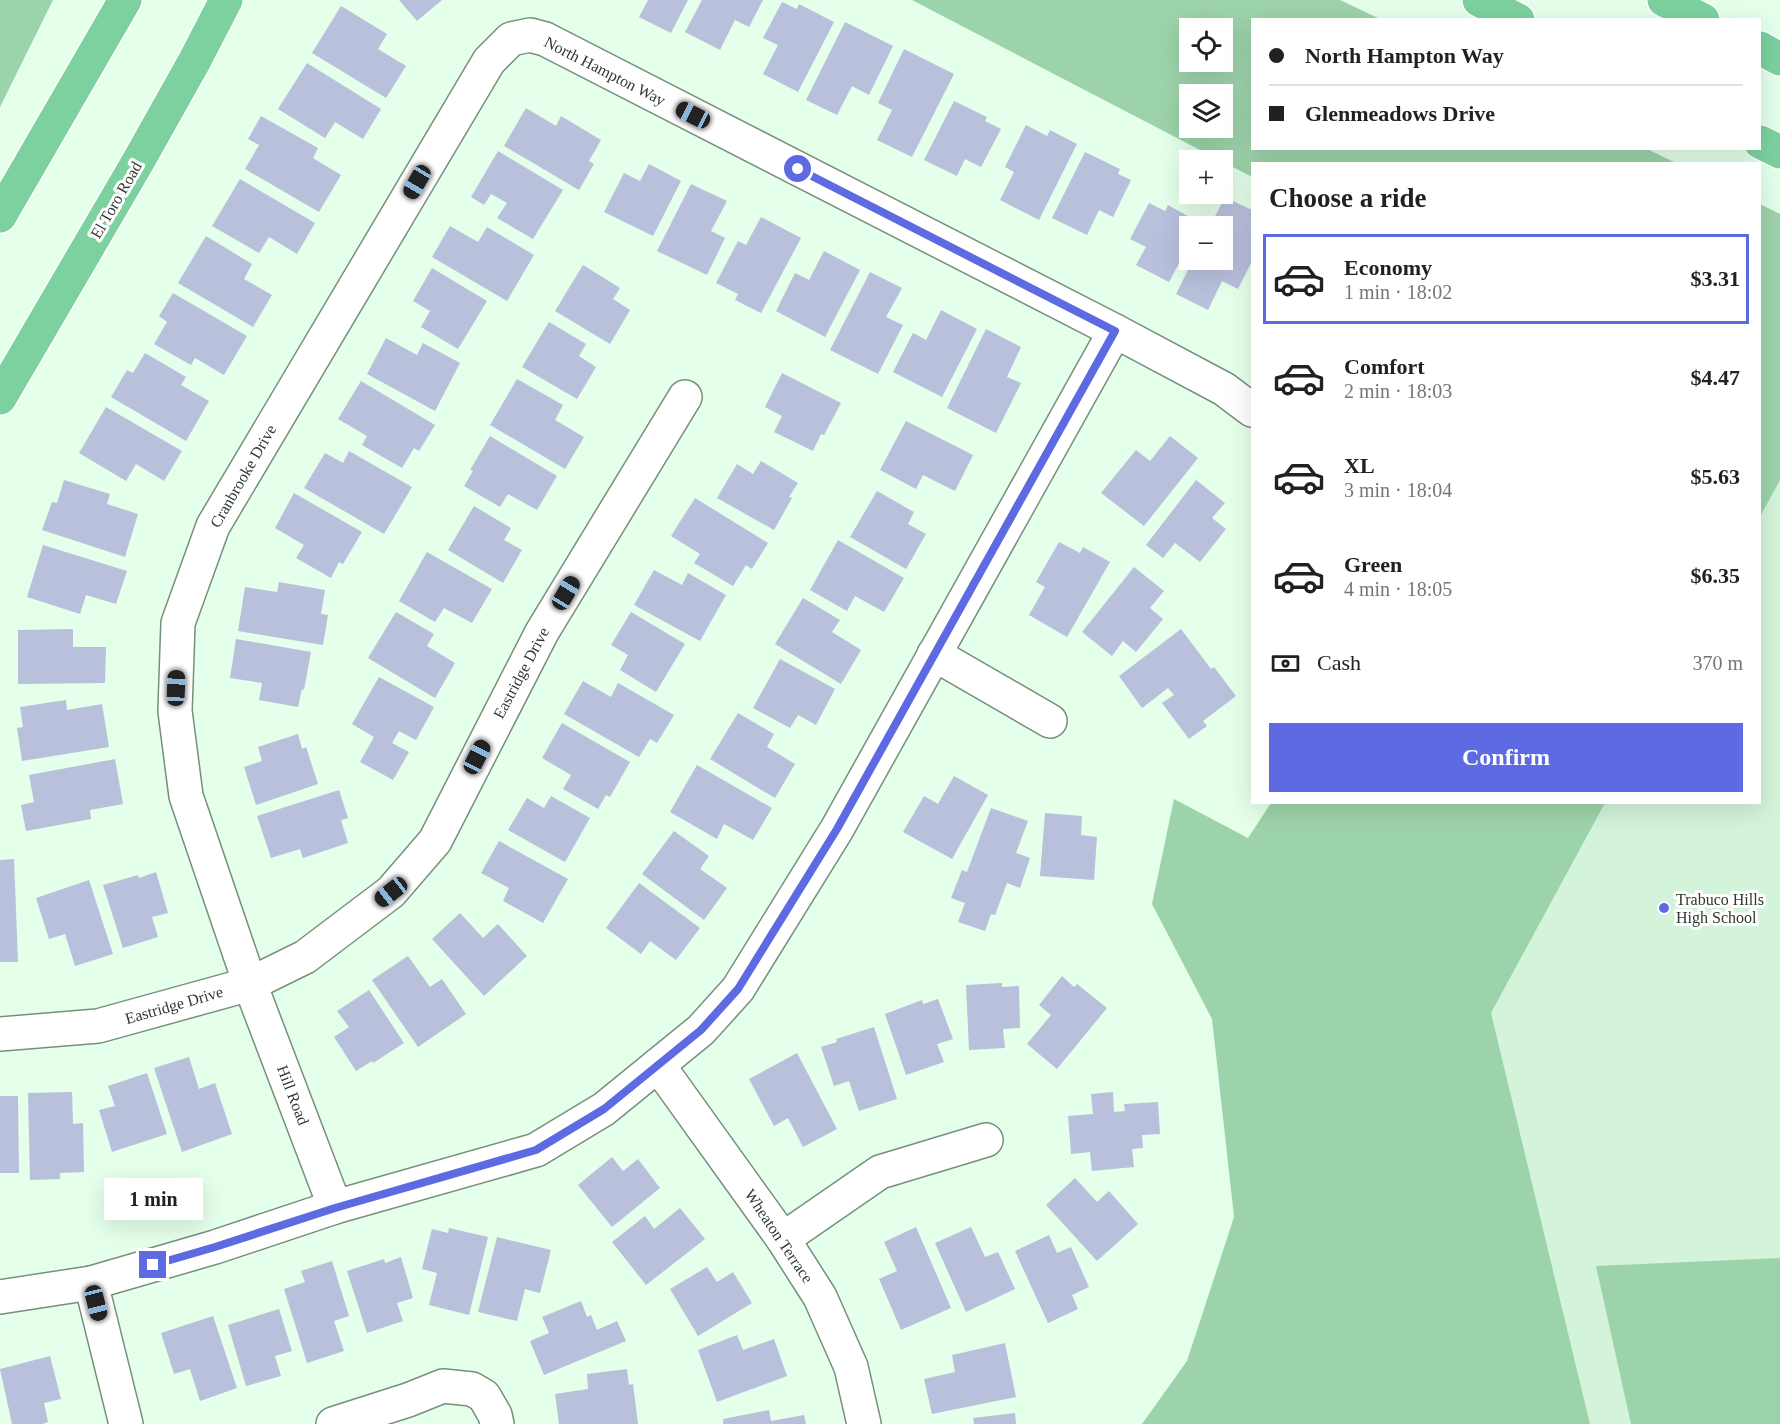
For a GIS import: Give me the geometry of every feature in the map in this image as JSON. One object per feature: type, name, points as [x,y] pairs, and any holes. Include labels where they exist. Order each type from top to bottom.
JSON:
[{"type":"main road","points":[[0,216],[125,0]]},
{"type":"main road","name":"El Toro Road","points":[[0,398],[139,160],[226,0]]},
{"type":"main road","points":[[210,28],[243,0]]},
{"type":"main road","points":[[1479,0],[1514,18]]},
{"type":"main road","points":[[1664,0],[1699,18]]},
{"type":"main road","points":[[1761,49],[1780,59]]},
{"type":"main road","points":[[1761,142],[1780,152]]},
{"type":"street","name":"North Hampton Way","points":[[530,35],[545,39],[1115,331],[1224,389],[1251,409]]},
{"type":"street","name":"Cranbrooke Drive","points":[[250,984],[186,796],[175,711],[178,623],[213,526],[489,61],[511,39],[530,35]]},
{"type":"street","points":[[0,1297],[91,1282],[536,1150],[604,1109],[701,1030],[738,989],[837,829],[1115,331]]},
{"type":"street","name":"Eastridge Drive","points":[[0,1034],[98,1026],[250,984],[305,957],[391,892],[435,841],[542,632],[685,397]]},
{"type":"street","points":[[934,654],[1050,721]]},
{"type":"street","name":"Hill Road","points":[[250,984],[335,1208]]},
{"type":"street","name":"Wheaton Terrace","points":[[658,1065],[783,1239],[820,1297],[852,1367],[864,1424]]},
{"type":"street","points":[[783,1239],[880,1172],[986,1140]]},
{"type":"street","points":[[91,1282],[126,1424]]},
{"type":"street","points":[[333,1424],[444,1386],[472,1389],[484,1396],[495,1415],[497,1424]]},
{"type":"shaded area","name":"Trabuco Hills High School","points":[[1780,480],[1780,1424],[1590,1424],[1491,1013],[1604,804],[1761,804],[1761,515]]},
{"type":"green space","points":[[0,0],[53,0],[0,107]]},
{"type":"green space","points":[[912,0],[1340,0],[1378,18],[1251,18],[1251,150],[1649,150],[1674,162],[1251,162],[1251,176],[1233,167],[1233,150],[1200,150]]},
{"type":"green space","points":[[1761,204],[1780,214],[1780,480],[1761,515]]},
{"type":"green space","points":[[1174,799],[1248,838],[1270,804],[1604,804],[1491,1013],[1590,1424],[1142,1424],[1187,1361],[1234,1217],[1212,1019],[1152,904]]},
{"type":"green space","points":[[1780,1258],[1780,1424],[1631,1424],[1596,1266]]},
{"type":"building","points":[[399,0],[442,0],[417,21]]},
{"type":"building","points":[[648,0],[688,0],[671,33],[639,17]]},
{"type":"building","points":[[702,0],[763,0],[749,27],[735,20],[720,50],[685,32]]},
{"type":"building","points":[[782,2],[797,9],[799,4],[834,22],[798,92],[763,74],[778,45],[763,38]]},
{"type":"building","points":[[341,6],[387,34],[378,49],[406,66],[386,98],[312,53]]},
{"type":"building","points":[[845,22],[893,46],[869,95],[852,86],[837,115],[806,100]]},
{"type":"building","points":[[904,49],[954,74],[912,157],[877,140],[892,110],[878,103]]},
{"type":"building","points":[[307,63],[381,109],[363,139],[335,122],[325,138],[278,109]]},
{"type":"building","points":[[954,101],[987,117],[985,121],[1001,129],[981,167],[965,159],[957,176],[924,160]]},
{"type":"building","points":[[526,108],[556,126],[561,116],[601,140],[589,161],[594,164],[579,190],[504,146]]},
{"type":"building","points":[[261,116],[318,148],[313,158],[341,175],[319,212],[245,169],[259,145],[248,139]]},
{"type":"building","points":[[1026,125],[1047,136],[1050,130],[1077,144],[1039,220],[1000,200],[1014,172],[1005,167]]},
{"type":"building","points":[[498,151],[563,190],[533,239],[497,218],[507,203],[491,194],[484,205],[471,197]]},
{"type":"building","points":[[1085,152],[1120,169],[1118,174],[1131,180],[1113,217],[1099,210],[1087,235],[1052,218]]},
{"type":"building","points":[[649,164],[681,181],[653,236],[604,212],[624,173],[640,181]]},
{"type":"building","points":[[240,179],[315,223],[297,254],[269,237],[259,253],[212,226]]},
{"type":"building","points":[[691,184],[727,201],[711,231],[725,238],[707,275],[657,251]]},
{"type":"building","points":[[1233,201],[1251,210],[1251,263],[1238,289],[1222,281],[1208,310],[1176,294],[1188,270],[1233,270],[1233,216],[1215,216],[1221,204],[1233,204]]},
{"type":"building","points":[[1149,203],[1165,211],[1168,205],[1188,216],[1179,216],[1179,263],[1169,282],[1136,265],[1146,247],[1130,239]]},
{"type":"building","points":[[761,217],[801,238],[761,313],[735,300],[738,294],[716,283],[738,241],[746,245]]},
{"type":"building","points":[[450,226],[478,242],[487,227],[534,255],[507,301],[432,257]]},
{"type":"building","points":[[206,236],[252,264],[244,279],[272,295],[253,327],[178,283]]},
{"type":"building","points":[[824,251],[860,270],[825,337],[776,311],[795,273],[809,280]]},
{"type":"building","points":[[583,265],[620,288],[613,299],[630,310],[610,344],[555,311]]},
{"type":"building","points":[[432,268],[487,301],[458,349],[421,327],[430,311],[413,301]]},
{"type":"building","points":[[870,272],[902,288],[886,317],[903,325],[878,374],[830,350]]},
{"type":"building","points":[[173,293],[247,336],[224,375],[195,358],[191,365],[154,344],[167,322],[159,316]]},
{"type":"building","points":[[941,310],[977,329],[942,397],[893,372],[913,333],[926,340]]},
{"type":"building","points":[[549,322],[586,344],[579,356],[596,367],[577,399],[522,367]]},
{"type":"building","points":[[986,329],[1021,347],[1007,377],[1021,383],[996,433],[947,408]]},
{"type":"building","points":[[386,338],[417,355],[423,343],[460,363],[435,411],[367,374]]},
{"type":"building","points":[[145,353],[186,377],[181,385],[209,401],[186,441],[111,397],[127,370],[133,373]]},
{"type":"building","points":[[782,373],[841,403],[813,451],[774,432],[782,416],[765,407]]},
{"type":"building","points":[[517,379],[563,405],[555,420],[584,437],[565,469],[490,425]]},
{"type":"building","points":[[361,381],[435,425],[419,451],[414,448],[402,468],[362,445],[367,436],[338,419]]},
{"type":"building","points":[[106,407],[182,451],[164,481],[136,464],[126,481],[79,453]]},
{"type":"building","points":[[906,421],[973,455],[955,491],[923,475],[916,489],[880,470]]},
{"type":"building","points":[[490,436],[557,476],[537,510],[508,494],[500,507],[464,486],[473,471],[470,470]]},
{"type":"building","points":[[1170,436],[1198,458],[1144,526],[1101,493],[1136,450],[1150,461]]},
{"type":"building","points":[[349,451],[412,487],[384,534],[304,488],[325,453],[343,463]]},
{"type":"building","points":[[761,461],[798,483],[774,530],[717,498],[737,464],[753,474]]},
{"type":"building","points":[[64,480],[110,494],[107,504],[138,514],[125,557],[42,530],[52,502],[57,503]]},
{"type":"building","points":[[1196,480],[1225,503],[1212,518],[1226,529],[1200,562],[1175,543],[1163,558],[1146,545]]},
{"type":"building","points":[[877,491],[914,512],[908,524],[926,534],[906,569],[850,537]]},
{"type":"building","points":[[294,493],[362,532],[343,564],[339,562],[331,578],[296,558],[304,545],[275,528]]},
{"type":"building","points":[[695,498],[768,543],[752,569],[746,565],[733,586],[694,563],[700,554],[671,536]]},
{"type":"building","points":[[474,506],[511,528],[504,540],[522,550],[503,583],[448,550]]},
{"type":"building","points":[[838,540],[904,578],[884,612],[855,596],[847,611],[810,590]]},
{"type":"building","points":[[1059,542],[1080,553],[1083,547],[1110,562],[1067,637],[1029,615],[1045,587],[1036,582]]},
{"type":"building","points":[[43,545],[127,571],[116,604],[86,595],[80,614],[27,597]]},
{"type":"building","points":[[427,552],[492,589],[472,623],[444,608],[435,622],[399,601]]},
{"type":"building","points":[[1134,567],[1164,591],[1150,608],[1163,619],[1136,652],[1123,641],[1112,656],[1082,632]]},
{"type":"building","points":[[654,570],[682,585],[688,573],[726,595],[700,641],[634,605]]},
{"type":"building","points":[[279,582],[325,590],[321,614],[328,615],[323,645],[238,631],[245,587],[277,592]]},
{"type":"building","points":[[803,598],[840,620],[832,632],[861,650],[841,684],[775,644]]},
{"type":"building","points":[[396,612],[434,634],[427,646],[455,663],[435,698],[368,658]]},
{"type":"building","points":[[631,612],[685,644],[656,692],[620,670],[628,655],[611,645]]},
{"type":"building","points":[[73,629],[73,647],[106,647],[105,683],[18,684],[18,630]]},
{"type":"building","points":[[1181,629],[1211,669],[1214,667],[1236,696],[1203,721],[1207,726],[1189,739],[1162,703],[1174,695],[1168,688],[1142,708],[1119,676]]},
{"type":"building","points":[[236,639],[311,652],[304,690],[302,689],[298,707],[259,700],[262,683],[230,678]]},
{"type":"building","points":[[780,659],[835,689],[816,725],[798,715],[790,728],[753,708]]},
{"type":"building","points":[[379,677],[434,707],[416,740],[399,731],[392,743],[409,752],[393,780],[360,762],[374,737],[352,724]]},
{"type":"building","points":[[583,681],[611,697],[618,683],[674,715],[657,743],[650,739],[639,757],[564,714]]},
{"type":"building","points":[[66,700],[67,710],[102,704],[109,747],[22,761],[17,728],[23,727],[20,707]]},
{"type":"building","points":[[738,713],[774,734],[767,747],[795,764],[775,798],[710,759]]},
{"type":"building","points":[[562,723],[630,762],[610,797],[606,795],[598,809],[563,789],[571,775],[542,758]]},
{"type":"building","points":[[298,734],[302,749],[306,747],[318,784],[256,805],[244,767],[262,761],[258,747]]},
{"type":"building","points":[[115,759],[123,804],[90,810],[91,819],[26,831],[21,805],[34,802],[29,775]]},
{"type":"building","points":[[697,765],[772,808],[753,840],[724,824],[717,839],[670,812]]},
{"type":"building","points":[[954,776],[988,795],[952,859],[903,832],[924,796],[938,804]]},
{"type":"building","points":[[339,790],[348,818],[341,820],[348,843],[303,858],[300,849],[271,858],[257,816]]},
{"type":"building","points":[[551,796],[590,818],[565,862],[508,830],[527,798],[544,808]]},
{"type":"building","points":[[991,808],[1028,821],[1016,853],[1030,858],[1020,888],[1007,883],[995,915],[991,914],[985,931],[958,922],[965,903],[951,898],[962,870],[967,872]]},
{"type":"building","points":[[1045,813],[1082,816],[1081,835],[1097,837],[1094,880],[1040,876]]},
{"type":"building","points":[[674,831],[709,856],[700,869],[727,888],[704,920],[642,874]]},
{"type":"building","points":[[499,841],[568,879],[543,923],[503,901],[509,888],[481,873]]},
{"type":"building","points":[[14,859],[18,962],[0,962],[0,860]]},
{"type":"building","points":[[156,872],[168,913],[152,917],[158,937],[123,948],[103,885]]},
{"type":"building","points":[[89,880],[113,954],[75,966],[65,934],[49,939],[36,898]]},
{"type":"building","points":[[639,883],[700,928],[676,960],[650,941],[641,954],[606,928]]},
{"type":"building","points":[[460,913],[483,938],[498,924],[527,956],[484,996],[432,939]]},
{"type":"building","points":[[408,956],[430,987],[442,979],[466,1014],[418,1047],[372,980]]},
{"type":"building","points":[[1062,976],[1074,987],[1077,984],[1107,1008],[1057,1069],[1027,1044],[1051,1015],[1039,1005]]},
{"type":"building","points":[[1002,983],[1002,987],[1019,986],[1020,1028],[1003,1029],[1005,1048],[969,1050],[966,985]]},
{"type":"building","points":[[369,990],[404,1043],[356,1071],[334,1037],[349,1027],[337,1011]]},
{"type":"building","points":[[938,999],[953,1039],[937,1044],[944,1062],[906,1075],[885,1014],[922,1000],[923,1004]]},
{"type":"building","points":[[874,1027],[897,1099],[859,1111],[849,1081],[834,1086],[821,1047],[837,1042],[836,1039]]},
{"type":"building","points":[[797,1053],[837,1129],[803,1147],[788,1118],[774,1126],[749,1079]]},
{"type":"building","points":[[189,1057],[199,1089],[215,1083],[232,1134],[182,1152],[154,1068]]},
{"type":"building","points":[[147,1073],[167,1134],[112,1152],[99,1110],[115,1106],[108,1086]]},
{"type":"building","points":[[72,1092],[73,1124],[83,1123],[84,1172],[60,1173],[60,1179],[30,1180],[28,1093]]},
{"type":"building","points":[[1113,1092],[1114,1112],[1125,1111],[1124,1104],[1158,1102],[1160,1134],[1142,1135],[1143,1148],[1132,1149],[1134,1167],[1092,1171],[1090,1152],[1071,1154],[1068,1116],[1093,1114],[1091,1094]]},
{"type":"building","points":[[0,1096],[18,1096],[19,1173],[0,1173]]},
{"type":"building","points":[[612,1157],[623,1171],[638,1159],[660,1188],[612,1227],[578,1185]]},
{"type":"building","points":[[1075,1178],[1097,1202],[1109,1191],[1138,1224],[1097,1261],[1046,1205]]},
{"type":"building","points":[[680,1208],[705,1239],[646,1285],[612,1242],[645,1216],[654,1229]]},
{"type":"building","points":[[916,1227],[951,1308],[901,1330],[879,1279],[897,1271],[884,1242]]},
{"type":"building","points":[[971,1227],[985,1257],[998,1252],[1015,1289],[966,1312],[935,1243]]},
{"type":"building","points":[[449,1228],[488,1237],[469,1315],[429,1305],[437,1273],[422,1269],[432,1229],[448,1233]]},
{"type":"building","points":[[1049,1235],[1057,1253],[1071,1247],[1089,1287],[1072,1295],[1078,1309],[1048,1323],[1015,1251]]},
{"type":"building","points":[[497,1237],[551,1250],[540,1293],[525,1289],[517,1321],[478,1312]]},
{"type":"building","points":[[401,1257],[413,1298],[397,1303],[403,1321],[367,1333],[347,1271],[384,1259],[385,1263]]},
{"type":"building","points":[[332,1261],[349,1316],[334,1321],[344,1351],[307,1363],[284,1289],[305,1282],[301,1271]]},
{"type":"building","points":[[707,1267],[717,1282],[733,1272],[752,1303],[698,1336],[670,1289]]},
{"type":"building","points":[[581,1301],[587,1317],[591,1315],[597,1330],[617,1321],[626,1341],[544,1375],[530,1341],[549,1333],[542,1317]]},
{"type":"building","points":[[279,1309],[292,1351],[275,1356],[281,1376],[246,1386],[228,1325]]},
{"type":"building","points":[[213,1316],[237,1388],[200,1401],[190,1369],[174,1374],[161,1333]]},
{"type":"building","points":[[737,1335],[743,1350],[774,1339],[787,1376],[717,1402],[698,1350]]},
{"type":"building","points":[[1005,1343],[1016,1397],[932,1414],[924,1379],[955,1372],[952,1355]]},
{"type":"building","points":[[50,1356],[61,1399],[44,1403],[48,1422],[12,1424],[0,1369]]},
{"type":"building","points":[[627,1369],[629,1385],[633,1384],[638,1424],[559,1424],[555,1394],[588,1389],[587,1374]]},
{"type":"building","points":[[769,1410],[771,1421],[804,1415],[806,1424],[723,1424],[723,1419]]},
{"type":"building","points":[[1015,1413],[1016,1424],[974,1424],[973,1418]]},
{"type":"place","name":"Trabuco Hills High School","points":[[1664,908]]},
{"type":"route","points":[[153,1265],[335,1208],[536,1150],[604,1109],[701,1030],[738,989],[837,829],[1115,331],[798,169]]}]
